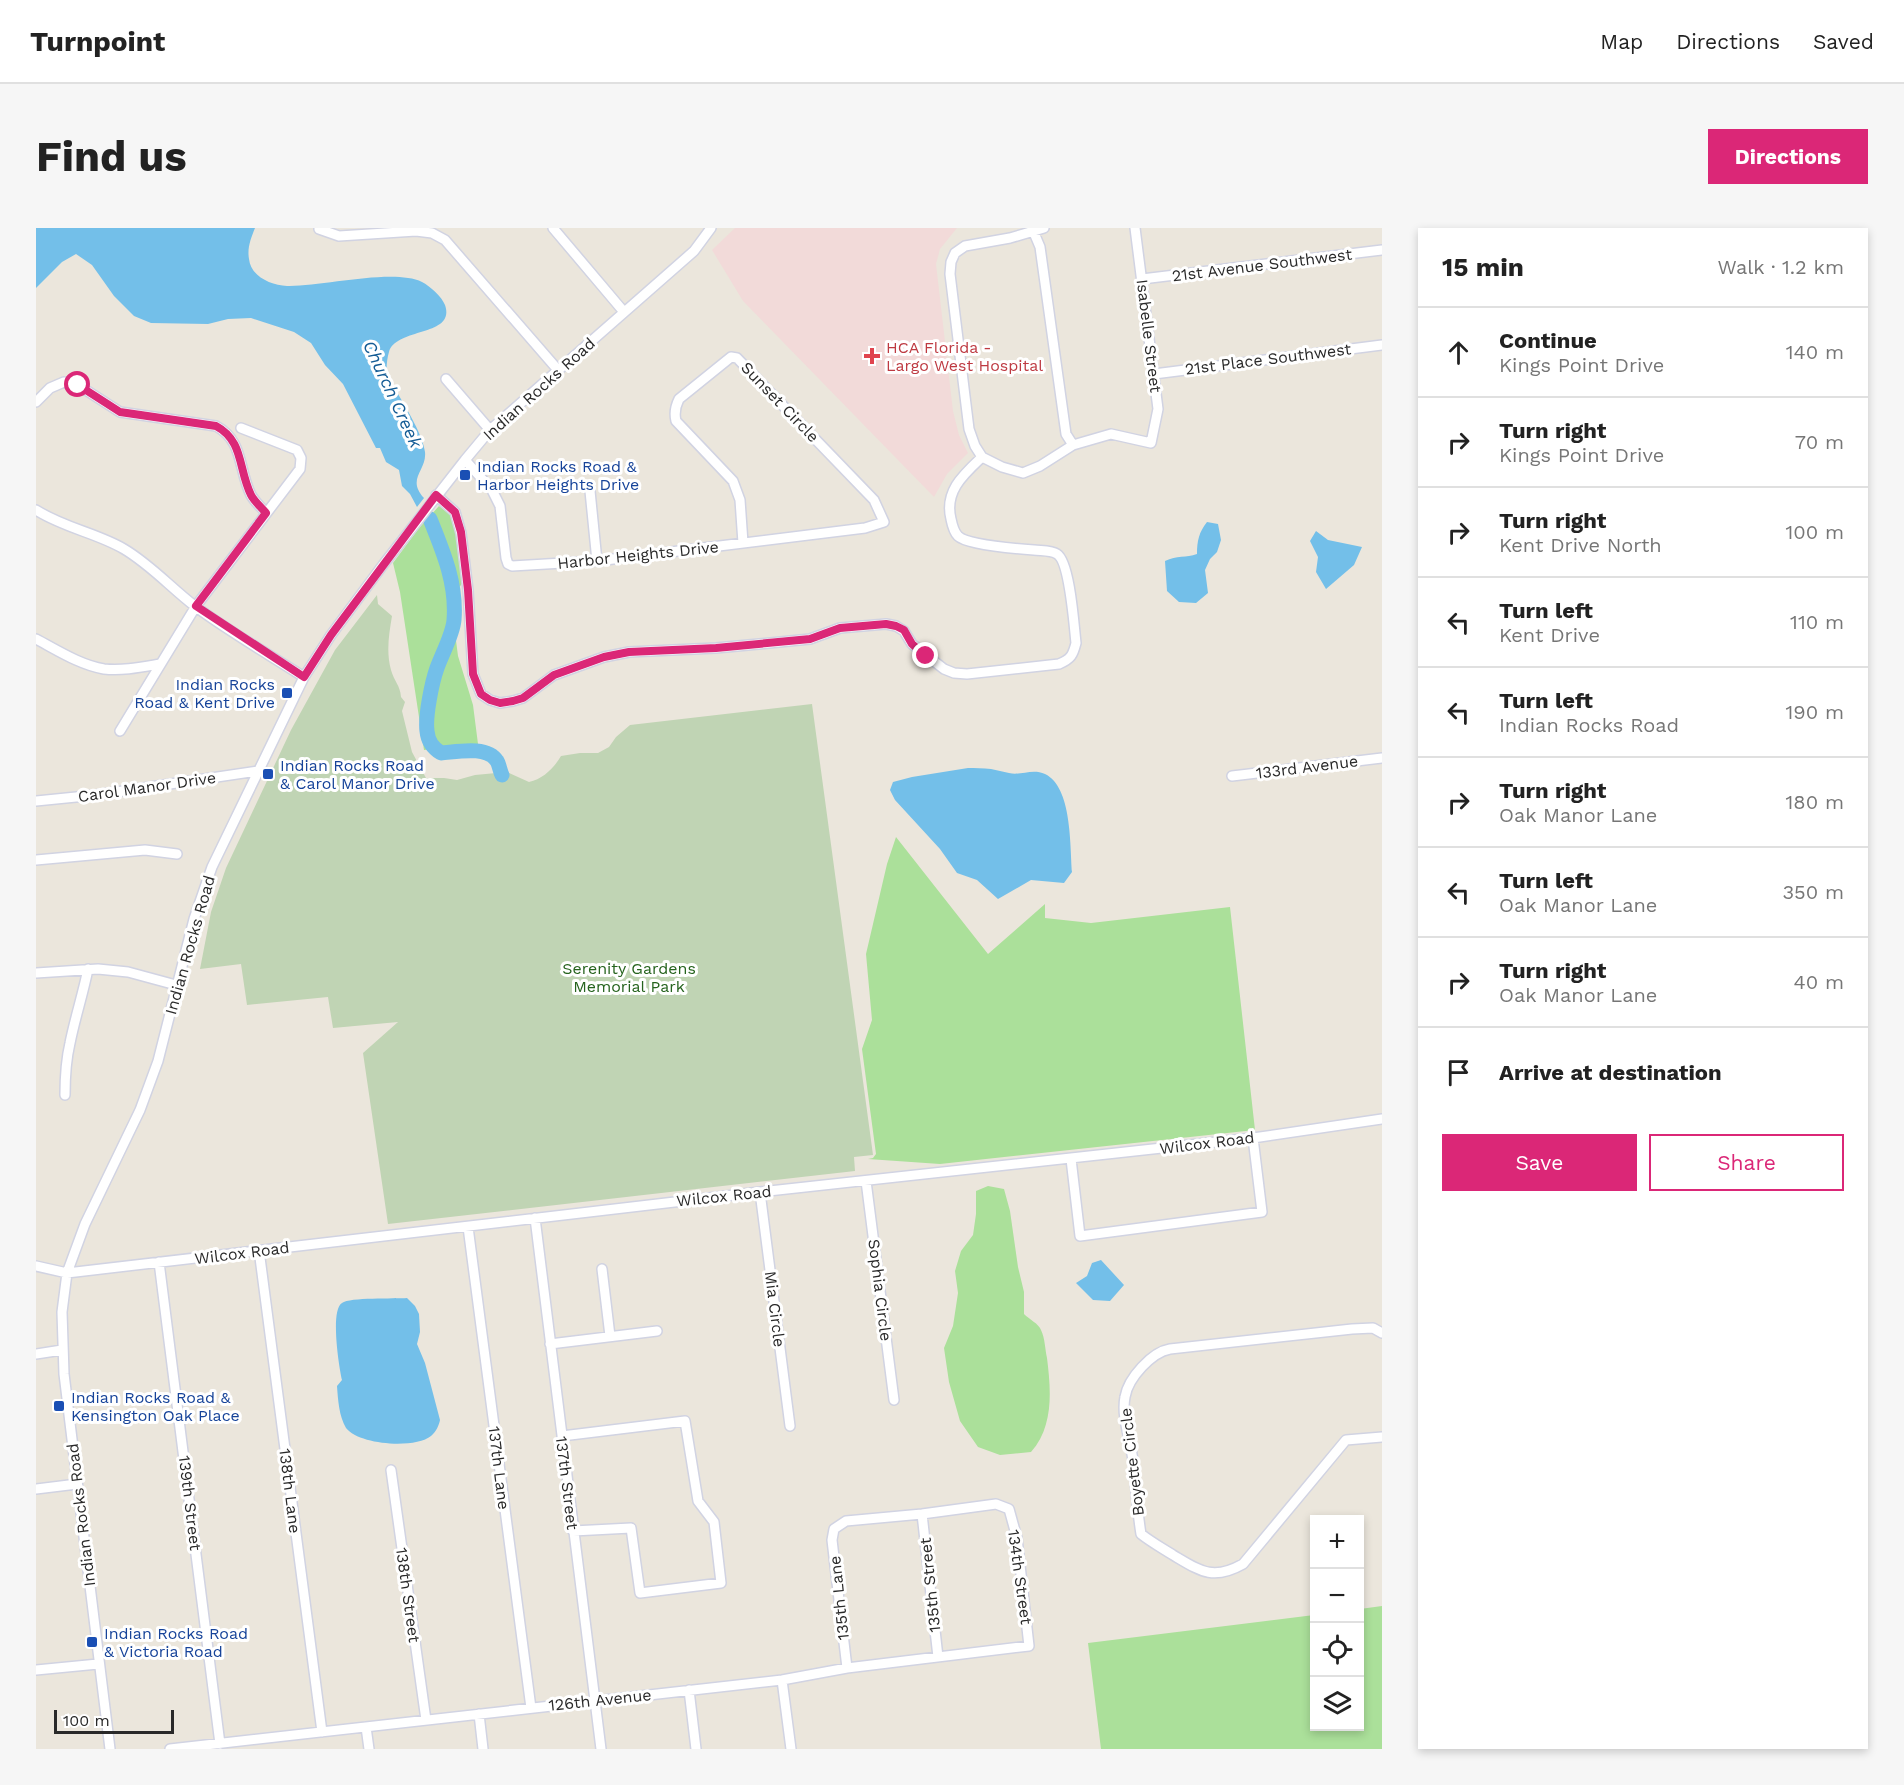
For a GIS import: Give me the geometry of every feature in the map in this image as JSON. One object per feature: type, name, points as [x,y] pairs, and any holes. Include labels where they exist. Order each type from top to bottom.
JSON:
[{"type":"street","points":[[553,228],[624,312]]},
{"type":"street","name":"Indian Rocks Road","points":[[110,1749],[62,1350],[62,1312],[67,1273],[85,1224],[140,1110],[158,1061],[202,892],[304,677],[331,635],[436,495],[490,430],[694,251],[711,228]]},
{"type":"street","points":[[1032,230],[1040,247],[1066,434],[1073,445],[1040,466],[1023,473],[1002,467],[981,457],[975,446],[969,429],[950,273],[955,253],[965,246],[1010,238],[1032,230],[1044,228]]},
{"type":"street","name":"Isabelle Street","points":[[1073,445],[1111,434],[1151,443],[1158,409],[1135,228]]},
{"type":"street","points":[[319,229],[339,236],[416,231],[432,233],[445,240],[558,370]]},
{"type":"street","name":"21st Avenue Southwest","points":[[1142,279],[1382,250]]},
{"type":"street","name":"21st Place Southwest","points":[[1154,374],[1382,345]]},
{"type":"street","name":"Sunset Circle","points":[[743,543],[740,500],[733,481],[676,421],[674,414],[680,399],[731,357],[737,358],[874,500],[884,522]]},
{"type":"street","points":[[446,379],[490,430]]},
{"type":"street","points":[[36,402],[50,388],[64,382],[78,385],[120,412],[216,426],[226,431],[235,442],[252,496],[266,513]]},
{"type":"street","points":[[120,731],[196,606],[300,469],[301,458],[297,450],[241,428]]},
{"type":"street","points":[[436,495],[455,512],[461,532],[468,590],[473,674],[481,694],[500,703],[523,698],[554,675],[604,657],[629,652],[716,648],[810,639],[840,628],[886,624],[904,630],[912,644],[944,669],[954,673],[967,674],[1059,664],[1069,660],[1076,643],[1066,566],[1058,555],[966,541],[958,536],[953,528],[950,515],[952,491],[958,480],[981,457]]},
{"type":"street","name":"Harbor Heights Drive","points":[[465,460],[492,490],[500,506],[506,558],[512,567],[597,561],[865,528],[884,522]]},
{"type":"street","points":[[590,491],[597,561]]},
{"type":"street","points":[[36,510],[74,529],[126,550],[149,566],[196,606],[304,677]]},
{"type":"street","points":[[36,639],[87,664],[102,668],[121,669],[160,664]]},
{"type":"street","name":"133rd Avenue","points":[[1232,776],[1382,758]]},
{"type":"street","name":"Carol Manor Drive","points":[[36,801],[96,795],[258,771]]},
{"type":"street","points":[[36,860],[145,850],[177,854]]},
{"type":"street","points":[[36,973],[88,969],[128,972],[176,985]]},
{"type":"street","points":[[65,1095],[69,1050],[88,969]]},
{"type":"street","name":"Wilcox Road","points":[[36,1266],[67,1273],[760,1192],[1252,1138],[1382,1119]]},
{"type":"street","points":[[1071,1159],[1080,1236],[1262,1212],[1252,1138]]},
{"type":"street","name":"Sophia Circle","points":[[866,1181],[894,1400]]},
{"type":"street","name":"Mia Circle","points":[[760,1192],[790,1426]]},
{"type":"street","name":"137th Street","points":[[535,1218],[601,1749]]},
{"type":"street","name":"137th Lane","points":[[468,1227],[531,1708]]},
{"type":"street","name":"138th Lane","points":[[259,1250],[322,1732]]},
{"type":"street","name":"139th Street","points":[[159,1262],[220,1743]]},
{"type":"street","points":[[602,1269],[610,1336]]},
{"type":"street","name":"Boyette Circle","points":[[1382,1333],[1373,1328],[1170,1349],[1150,1358],[1125,1394],[1124,1406],[1133,1459],[1141,1534],[1200,1571],[1216,1573],[1231,1571],[1243,1564],[1346,1440],[1382,1437]]},
{"type":"street","points":[[550,1344],[657,1331]]},
{"type":"street","points":[[36,1354],[62,1350]]},
{"type":"street","points":[[562,1436],[685,1421],[698,1501],[714,1522],[721,1583],[639,1593],[631,1528],[573,1532]]},
{"type":"street","name":"138th Street","points":[[391,1470],[426,1720]]},
{"type":"street","points":[[36,1489],[77,1484]]},
{"type":"street","name":"134th Street","points":[[922,1514],[996,1504],[1009,1509],[1017,1538],[1029,1646]]},
{"type":"street","name":"135th Lane","points":[[847,1668],[832,1540],[834,1529],[846,1521],[922,1514]]},
{"type":"street","name":"135th Street","points":[[922,1514],[938,1657]]},
{"type":"street","name":"126th Avenue","points":[[170,1749],[782,1680],[847,1668],[1029,1646]]},
{"type":"street","points":[[36,1670],[98,1664]]},
{"type":"street","points":[[782,1680],[791,1749]]},
{"type":"street","points":[[689,1690],[696,1749]]},
{"type":"street","points":[[479,1714],[483,1749]]},
{"type":"street","points":[[366,1727],[369,1749]]},
{"type":"street","points":[[277,1737],[278,1749]]},
{"type":"shaded area","name":"HCA Florida - Largo West Hospital","points":[[735,228],[957,228],[940,249],[936,264],[953,411],[959,435],[968,453],[947,474],[934,497],[743,301],[712,250]]},
{"type":"green space","points":[[439,506],[452,516],[457,534],[463,582],[454,595],[454,625],[458,656],[473,705],[478,744],[424,750],[400,592],[393,563]]},
{"type":"green space","name":"Serenity Gardens Memorial Park","points":[[377,595],[378,604],[392,616],[389,663],[401,697],[405,702],[402,711],[412,752],[426,778],[457,780],[475,775],[507,772],[529,782],[548,772],[561,756],[598,753],[609,747],[616,737],[630,725],[812,704],[873,1155],[854,1157],[855,1171],[388,1224],[363,1053],[398,1022],[333,1028],[328,997],[247,1005],[241,964],[200,969],[211,912],[226,868],[291,730],[335,650]]},
{"type":"green space","points":[[896,837],[988,954],[1045,904],[1045,918],[1091,923],[1230,907],[1255,1130],[940,1164],[868,1159],[873,1158],[876,1154],[862,1049],[872,1020],[866,954],[887,864]]},
{"type":"green space","points":[[988,1186],[1004,1189],[1024,1292],[1024,1314],[1040,1328],[1045,1344],[1049,1407],[1044,1431],[1031,1452],[1000,1455],[978,1447],[960,1421],[949,1382],[944,1348],[953,1326],[958,1293],[955,1271],[961,1251],[973,1235],[976,1191]]},
{"type":"green space","points":[[1382,1606],[1382,1749],[1101,1749],[1088,1643],[1310,1615],[1310,1731],[1364,1731],[1364,1608]]},
{"type":"water","points":[[36,228],[255,228],[249,247],[251,265],[263,279],[275,284],[301,286],[393,277],[409,278],[429,286],[439,295],[445,305],[446,315],[442,322],[434,327],[394,344],[389,352],[387,367],[389,380],[410,415],[424,446],[425,459],[418,475],[417,485],[424,498],[417,507],[410,494],[402,486],[399,470],[386,462],[380,448],[376,448],[343,384],[325,365],[311,343],[294,332],[251,318],[228,319],[208,324],[151,323],[134,316],[114,296],[92,265],[76,254],[62,262],[36,288]]},
{"type":"water","points":[[1207,522],[1218,524],[1221,540],[1217,552],[1210,559],[1205,570],[1208,593],[1196,603],[1179,602],[1167,591],[1165,561],[1197,554],[1199,537]]},
{"type":"water","points":[[1316,531],[1328,540],[1362,547],[1354,565],[1326,589],[1316,572],[1318,557],[1310,541]]},
{"type":"water","points":[[968,768],[991,769],[1013,774],[1040,772],[1054,781],[1065,804],[1070,833],[1072,872],[1064,883],[1031,880],[998,899],[977,880],[957,873],[940,849],[895,800],[890,790],[893,782]]},
{"type":"water","points":[[1101,1260],[1124,1285],[1110,1301],[1093,1300],[1076,1283],[1087,1276],[1092,1263]]},
{"type":"water","points":[[407,1298],[419,1314],[420,1332],[417,1344],[425,1363],[440,1420],[431,1436],[423,1440],[401,1444],[374,1441],[353,1434],[346,1428],[339,1408],[337,1386],[342,1380],[336,1339],[338,1308],[347,1301]]},
{"type":"waterway","name":"Church Creek","points":[[430,519],[448,568],[453,594],[454,620],[431,690],[427,717],[428,738],[433,747],[441,753],[471,751],[486,753],[497,761],[502,775]]},
{"type":"place","name":"HCA Florida - Largo West Hospital","points":[[872,356]]},
{"type":"place","name":"Indian Rocks Road & Harbor Heights Drive","points":[[465,475]]},
{"type":"place","name":"Indian Rocks Road & Kent Drive","points":[[287,693]]},
{"type":"place","name":"Indian Rocks Road & Carol Manor Drive","points":[[268,774]]},
{"type":"place","name":"Indian Rocks Road & Kensington Oak Place","points":[[59,1406]]},
{"type":"place","name":"Indian Rocks Road & Victoria Road","points":[[92,1642]]},
{"type":"route","points":[[78,385],[120,412],[216,426],[226,431],[235,442],[244,477],[252,496],[266,513],[196,606],[304,677],[331,635],[436,495],[455,512],[461,532],[468,590],[473,674],[481,694],[490,700],[500,703],[523,698],[554,675],[604,657],[629,652],[716,648],[810,639],[840,628],[886,624],[896,626],[904,630],[912,644],[926,656]]}]
